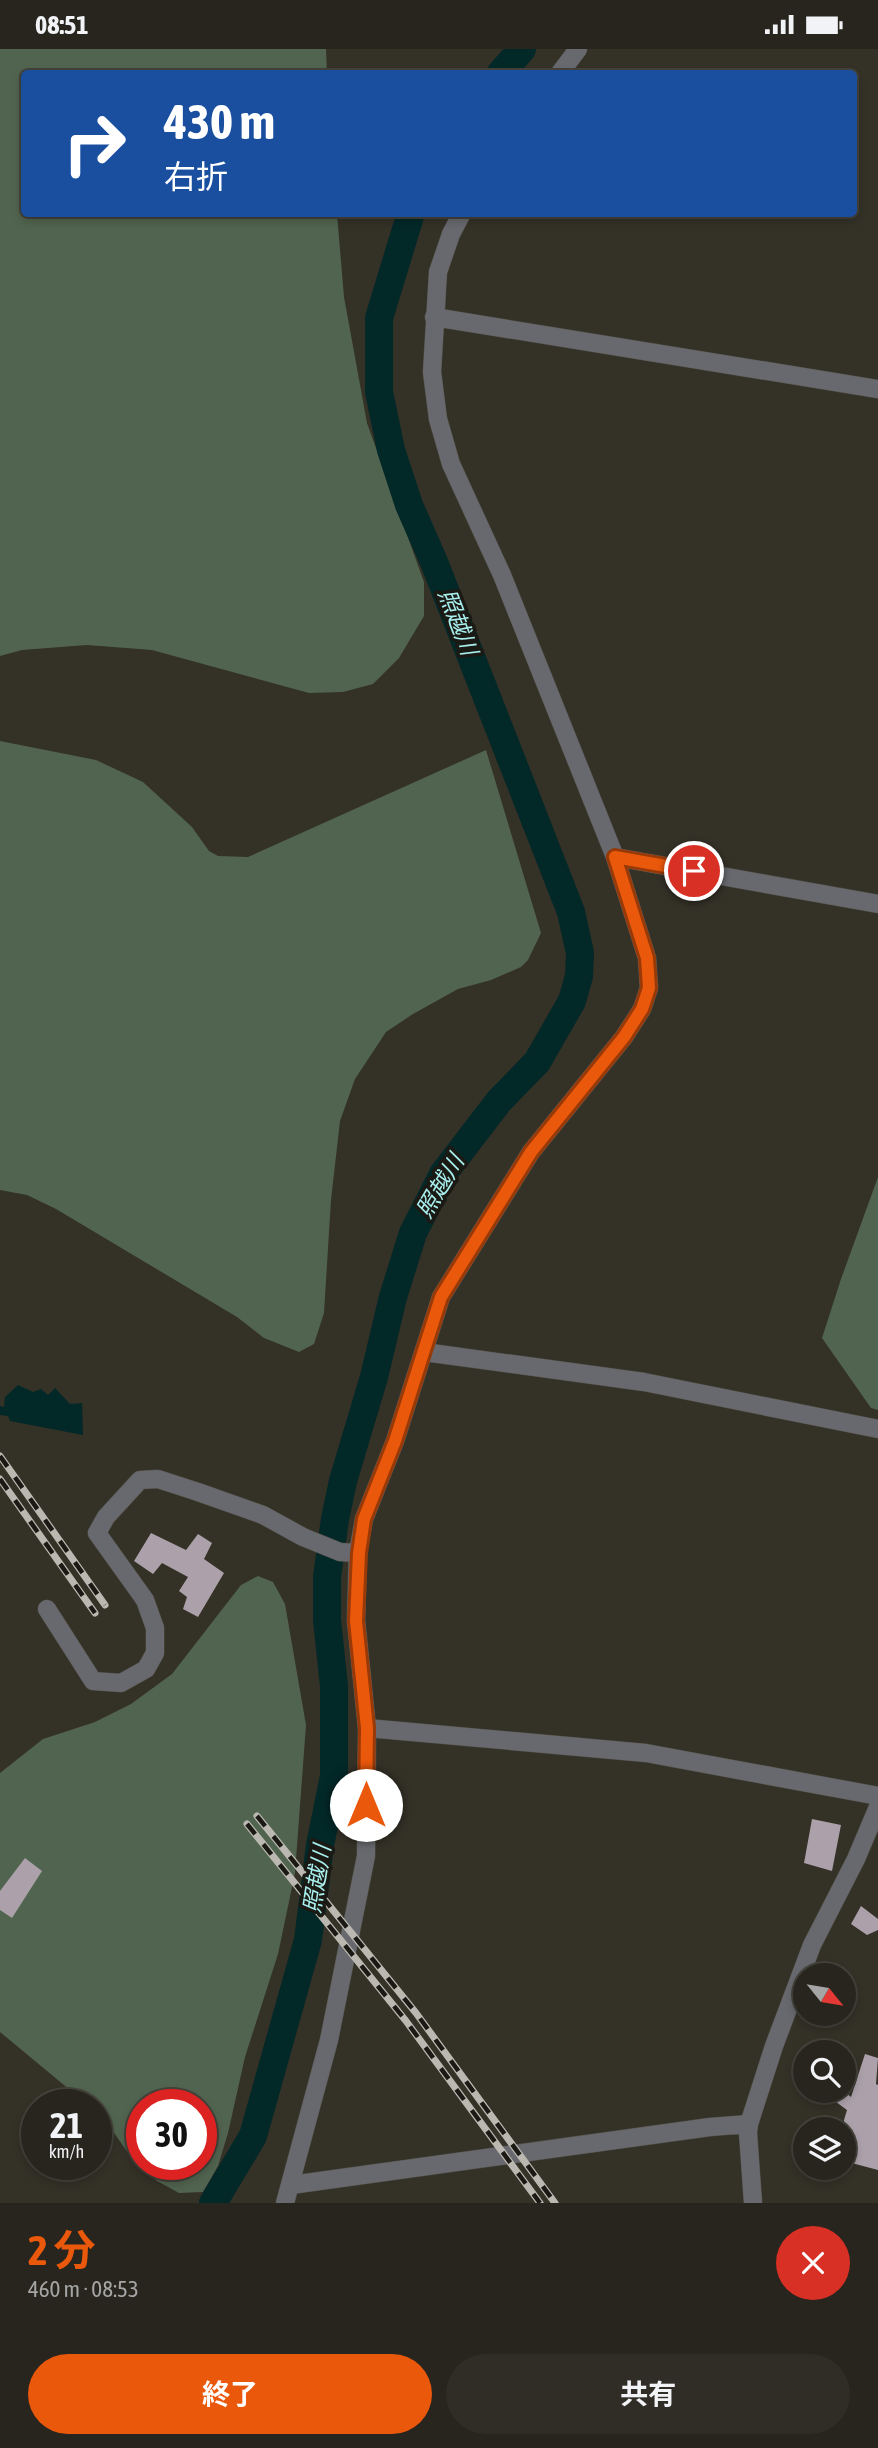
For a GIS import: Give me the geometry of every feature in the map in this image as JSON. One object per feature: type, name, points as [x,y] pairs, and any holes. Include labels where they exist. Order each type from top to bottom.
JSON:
[{"type":"street","points":[[562,70],[578,49]]},
{"type":"street","points":[[285,2203],[329,2040],[366,1856],[367,1728],[356,1621],[359,1553],[364,1519],[395,1441],[441,1297],[484,1232],[531,1152],[624,1037],[642,1009],[649,988],[647,958],[615,857],[502,575],[452,464],[438,419],[432,372],[438,272],[460,217]]},
{"type":"street","points":[[434,317],[878,389]]},
{"type":"street","points":[[615,857],[878,904]]},
{"type":"street","points":[[424,1352],[644,1382],[878,1429]]},
{"type":"street","points":[[47,1609],[93,1681],[121,1683],[146,1669],[155,1653],[155,1628],[145,1600],[97,1533],[106,1517],[140,1480],[158,1479],[263,1515],[303,1537],[340,1552],[359,1553]]},
{"type":"street","points":[[367,1728],[646,1753],[878,1796]]},
{"type":"street","points":[[753,2203],[747,2133],[749,2124],[774,2046],[812,1945],[856,1859],[878,1807]]},
{"type":"street","points":[[291,2185],[710,2127],[749,2124]]},
{"type":"green space","points":[[0,49],[326,49],[327,70],[21,70],[21,217],[337,217],[344,297],[367,423],[424,582],[424,616],[399,658],[373,684],[343,692],[309,693],[152,650],[87,645],[22,650],[0,656]]},
{"type":"green space","points":[[0,741],[96,760],[143,782],[192,827],[209,851],[218,856],[248,857],[486,750],[541,933],[528,960],[521,967],[491,980],[458,989],[386,1032],[355,1079],[340,1121],[331,1200],[324,1313],[314,1344],[299,1352],[264,1338],[237,1317],[56,1209],[27,1195],[0,1190]]},
{"type":"green space","points":[[878,1177],[878,1410],[871,1408],[822,1338]]},
{"type":"green space","points":[[258,1576],[273,1582],[285,1604],[306,1725],[295,1873],[278,1954],[245,2057],[228,2133],[217,2168],[217,2089],[126,2089],[126,2150],[112,2130],[112,2089],[69,2089],[0,2032],[0,1773],[43,1739],[95,1722],[131,1704],[172,1674],[241,1585]]},
{"type":"green space","points":[[210,2180],[203,2192],[179,2193],[157,2181]]},
{"type":"water","points":[[18,1385],[33,1392],[41,1389],[48,1395],[55,1388],[70,1404],[82,1403],[83,1435],[10,1421],[8,1416],[0,1415],[0,1406],[4,1407],[5,1397]]},
{"type":"building","points":[[151,1533],[186,1550],[198,1534],[212,1543],[204,1559],[224,1573],[198,1617],[183,1609],[187,1597],[179,1591],[188,1577],[162,1563],[153,1574],[134,1561]]},
{"type":"building","points":[[812,1819],[841,1825],[832,1871],[804,1863]]},
{"type":"building","points":[[25,1858],[42,1871],[12,1918],[0,1910],[0,1891]]},
{"type":"building","points":[[861,1906],[878,1919],[878,1930],[867,1935],[851,1924]]},
{"type":"building","points":[[865,2054],[878,2058],[878,2170],[856,2164],[856,2117],[845,2117],[847,2110],[837,2103],[856,2103],[856,2082]]},
{"type":"waterway","name":"照越川","points":[[504,70],[522,49]]},
{"type":"waterway","name":"照越川","points":[[213,2203],[253,2136],[308,1940],[320,1845],[334,1776],[334,1686],[327,1620],[327,1577],[343,1481],[374,1377],[393,1297],[413,1233],[443,1174],[499,1101],[537,1062],[572,1001],[579,976],[580,953],[571,912],[434,562],[409,505],[391,450],[379,392],[379,318],[410,217]]},
{"type":"railway","points":[[0,1456],[105,1605]]},
{"type":"railway","points":[[0,1479],[95,1613]]},
{"type":"railway","points":[[257,1816],[416,2013],[555,2203]]},
{"type":"railway","points":[[247,1824],[406,2021],[540,2203]]},
{"type":"route","points":[[366,1805],[367,1728],[356,1621],[359,1553],[364,1519],[395,1441],[441,1297],[484,1232],[531,1152],[624,1037],[642,1009],[649,988],[647,958],[615,857],[694,871]]}]
